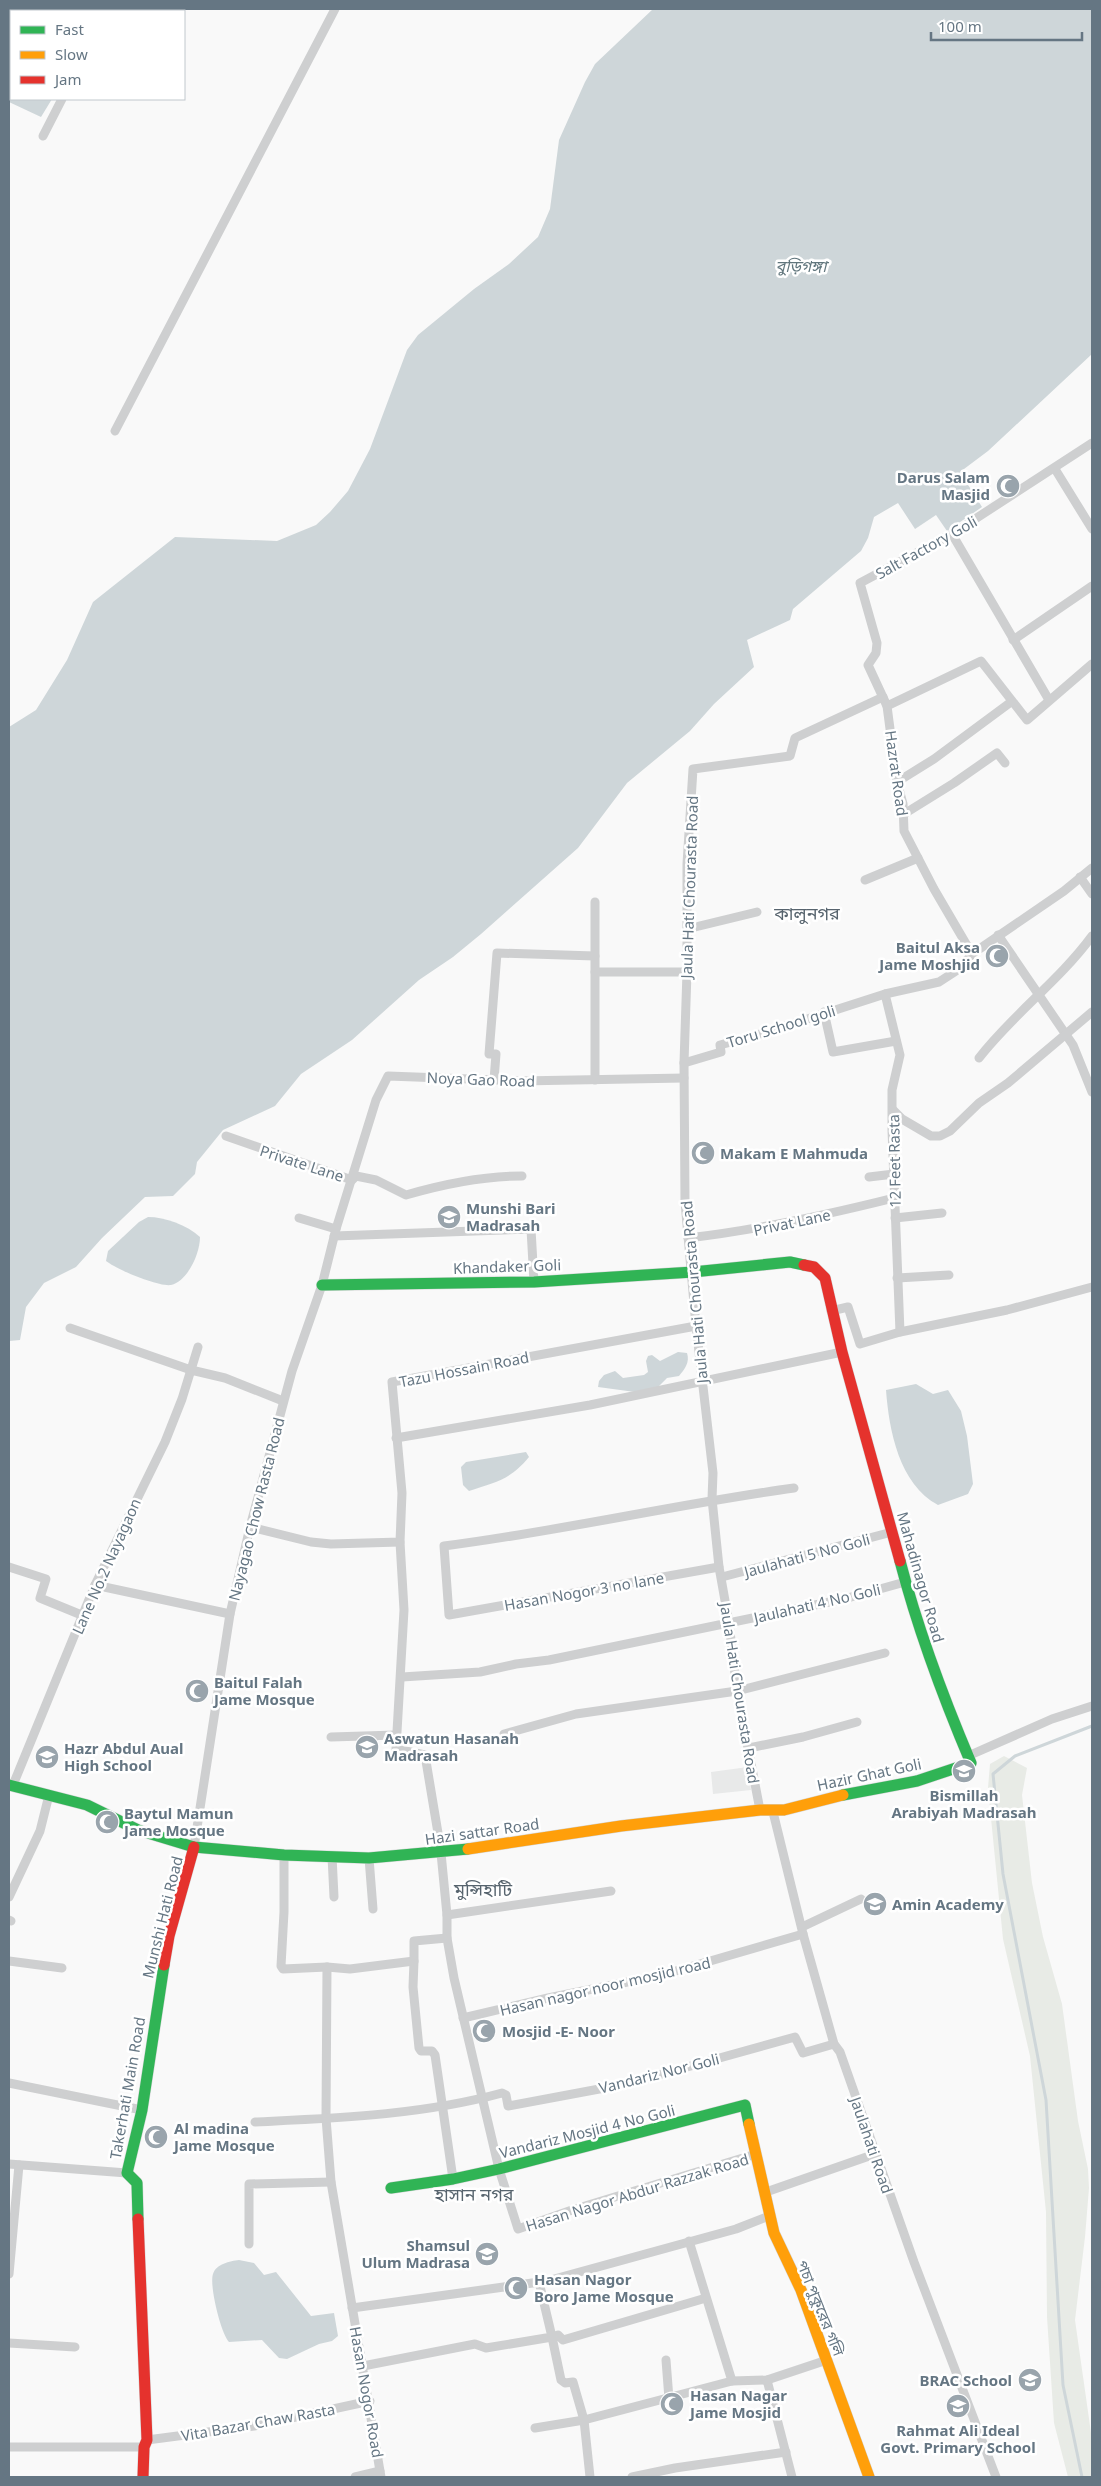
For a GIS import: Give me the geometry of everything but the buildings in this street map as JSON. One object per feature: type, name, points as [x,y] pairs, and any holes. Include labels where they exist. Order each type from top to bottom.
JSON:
[{"type":"street","points":[[115,431],[335,9]]},
{"type":"street","points":[[43,136],[61,100]]},
{"type":"street","name":"Salt Factory Goli","points":[[860,583],[952,534],[1055,469],[1092,443]]},
{"type":"street","points":[[1055,469],[1092,528]]},
{"type":"street","points":[[952,534],[1049,700]]},
{"type":"street","name":"Hazrat Road","points":[[860,583],[877,643],[876,652],[868,665],[887,706],[897,782],[904,814],[904,831],[972,954]]},
{"type":"street","points":[[1013,640],[1092,586]]},
{"type":"street","points":[[887,706],[981,661],[1011,702],[1027,720],[1092,664]]},
{"type":"street","name":"Jaula Hati Chourasta Road","points":[[760,1810],[737,1691],[729,1623],[719,1567],[712,1499],[713,1473],[688,1238],[684,1158],[684,1062],[687,972],[687,864],[693,769],[790,756],[794,738],[883,697]]},
{"type":"street","points":[[897,782],[934,759],[1011,702]]},
{"type":"street","points":[[904,814],[954,784],[997,753],[1005,764]]},
{"type":"street","points":[[866,880],[918,858]]},
{"type":"street","name":"Toru School goli","points":[[684,1062],[721,1052],[720,1045],[767,1032],[824,1012],[885,994],[939,982],[959,969],[972,954],[1064,891],[1092,868]]},
{"type":"street","points":[[1080,876],[1092,894]]},
{"type":"street","points":[[595,902],[595,1080]]},
{"type":"street","points":[[687,929],[756,912]]},
{"type":"street","points":[[998,935],[1066,1034],[1077,1053],[1092,1092]]},
{"type":"street","points":[[978,1058],[1010,1022],[1040,995],[1092,936]]},
{"type":"street","points":[[494,1080],[496,1054],[489,1054],[497,953],[595,956]]},
{"type":"street","points":[[595,972],[687,972]]},
{"type":"street","name":"12 Feet Rasta","points":[[885,994],[900,1055],[892,1090],[894,1198],[900,1332]]},
{"type":"street","points":[[824,1012],[833,1052],[896,1041]]},
{"type":"street","points":[[893,1110],[902,1119],[920,1131],[931,1136],[940,1136],[956,1126],[980,1103],[1008,1083],[1092,1012]]},
{"type":"street","name":"Noya Gao Road","points":[[352,1180],[376,1100],[388,1076],[494,1080],[684,1078]]},
{"type":"street","name":"Private Lane","points":[[226,1136],[352,1180],[356,1176],[376,1180],[406,1195],[437,1186],[498,1176],[522,1176]]},
{"type":"street","points":[[869,1177],[894,1174]]},
{"type":"street","name":"Nayagao Chow Rasta Road","points":[[194,1847],[230,1614],[250,1527],[283,1401],[322,1285],[335,1233],[352,1180]]},
{"type":"street","name":"Privat Lane","points":[[688,1238],[741,1232],[824,1216],[894,1198]]},
{"type":"street","points":[[895,1218],[942,1212]]},
{"type":"street","points":[[299,1218],[335,1233],[531,1229],[534,1282]]},
{"type":"street","name":"Khandaker Goli","points":[[322,1285],[534,1282],[693,1272],[790,1262],[814,1266],[822,1272],[825,1283]]},
{"type":"street","points":[[897,1278],[949,1275]]},
{"type":"street","name":"Mahadinagor Road","points":[[825,1283],[905,1582],[925,1647],[970,1760]]},
{"type":"street","points":[[831,1311],[848,1307],[860,1344],[900,1332],[1006,1310],[1092,1287]]},
{"type":"street","name":"Tazu Hossain Road","points":[[396,1735],[402,1676],[404,1610],[400,1542],[402,1493],[392,1382],[696,1326]]},
{"type":"street","points":[[70,1328],[191,1370],[225,1378],[283,1401]]},
{"type":"street","name":"Lane No.2 Nayagaon","points":[[11,1785],[96,1585],[165,1442],[182,1399],[198,1347]]},
{"type":"street","points":[[396,1438],[590,1405],[842,1352]]},
{"type":"street","points":[[712,1499],[794,1488]]},
{"type":"street","name":"Hasan Nogor 3 no lane","points":[[712,1499],[600,1521],[444,1546],[450,1615],[719,1567]]},
{"type":"street","points":[[250,1527],[311,1542],[331,1544],[400,1542]]},
{"type":"street","name":"Jaulahati 5 No Goli","points":[[722,1578],[892,1532]]},
{"type":"street","points":[[9,1567],[46,1580],[40,1598],[84,1616]]},
{"type":"street","name":"Jaulahati 4 No Goli","points":[[402,1676],[480,1672],[666,1637],[844,1599],[905,1582]]},
{"type":"street","points":[[96,1585],[230,1614]]},
{"type":"street","points":[[504,1734],[576,1714],[737,1691],[885,1653]]},
{"type":"street","points":[[970,1760],[1052,1719],[1092,1706]]},
{"type":"street","points":[[749,1748],[804,1737],[858,1722]]},
{"type":"street","points":[[331,1737],[396,1735],[396,1749],[425,1755],[441,1852],[447,1915],[447,1938],[463,2018],[498,2169]]},
{"type":"street","name":"Hazir Ghat Goli","points":[[773,1812],[822,1800],[887,1789],[970,1760]]},
{"type":"street","name":"Hazi sattar Road","points":[[11,1785],[87,1805],[138,1830],[194,1847],[284,1855],[369,1858],[441,1852],[760,1810],[773,1812]]},
{"type":"street","points":[[9,1897],[40,1831],[49,1795]]},
{"type":"street","name":"Jaulahati Road","points":[[773,1812],[834,2044],[840,2052],[948,2354],[996,2477]]},
{"type":"street","name":"Munshi Hati Road","points":[[159,1993],[169,1936],[194,1847]]},
{"type":"street","points":[[284,1855],[284,1912],[281,1966],[283,1969],[327,1967],[350,1969],[414,1961]]},
{"type":"street","points":[[332,1856],[334,1897]]},
{"type":"street","points":[[369,1858],[373,1909]]},
{"type":"street","points":[[447,1915],[611,1892]]},
{"type":"street","name":"Hasan nagor noor mosjid road","points":[[463,2018],[548,1998],[662,1976],[803,1931],[861,1899]]},
{"type":"street","points":[[447,1938],[414,1941],[413,1987],[420,2048],[421,2051],[434,2052],[453,2179]]},
{"type":"street","points":[[9,1960],[62,1968]]},
{"type":"street","name":"Hasan Nogor Road","points":[[327,1967],[326,2118],[331,2182],[381,2474]]},
{"type":"street","name":"Takerhati Main Road","points":[[144,2477],[145,2443],[137,2183],[127,2173],[142,2110],[159,1993]]},
{"type":"street","name":"Vandariz Nor Goli","points":[[482,2099],[504,2094],[508,2106],[626,2084],[795,2037],[803,2053],[834,2044]]},
{"type":"street","points":[[9,2083],[142,2110]]},
{"type":"street","points":[[255,2122],[326,2118],[442,2107],[482,2099]]},
{"type":"street","name":"Vandariz Mosjid 4 No Goli","points":[[390,2188],[453,2179],[498,2169],[721,2113],[740,2105],[745,2105],[747,2109],[756,2151]]},
{"type":"street","name":"Hasan Nagor Abdur Razzak Road","points":[[498,2169],[518,2229],[756,2151]]},
{"type":"street","name":"পচা পুকুরের গলি","points":[[756,2151],[766,2192],[769,2216],[786,2261],[801,2290],[869,2477]]},
{"type":"street","points":[[766,2192],[875,2154]]},
{"type":"street","points":[[9,2164],[127,2173]]},
{"type":"street","points":[[9,2274],[19,2166]]},
{"type":"street","points":[[249,2244],[249,2184],[331,2182]]},
{"type":"street","points":[[352,2308],[539,2282],[736,2229],[769,2216]]},
{"type":"street","points":[[689,2241],[732,2381]]},
{"type":"street","points":[[539,2282],[562,2380],[565,2383],[573,2382],[579,2400],[584,2420],[590,2477]]},
{"type":"street","points":[[363,2366],[475,2344],[486,2348],[558,2335],[562,2340],[706,2298]]},
{"type":"street","points":[[9,2342],[74,2347]]},
{"type":"street","points":[[666,2360],[669,2399]]},
{"type":"street","points":[[535,2428],[584,2420],[732,2381],[767,2380],[827,2360]]},
{"type":"street","points":[[767,2380],[792,2477]]},
{"type":"street","name":"Vita Bazar Chaw Rasta","points":[[9,2446],[145,2443],[254,2426],[370,2401]]},
{"type":"street","points":[[632,2477],[674,2468],[786,2452]]},
{"type":"street","points":[[355,2477],[381,2474]]},
{"type":"shaded area","points":[[1004,1756],[1027,1768],[1022,1795],[1032,1883],[1043,1937],[1062,2004],[1078,2121],[1088,2169],[1089,2188],[1085,2237],[1075,2320],[1092,2440],[1092,2477],[1068,2477],[1054,2423],[1047,2317],[1046,2212],[1030,2056],[1003,1939],[988,1788],[990,1764]]},
{"type":"shaded area","points":[[748,1767],[751,1790],[713,1794],[711,1772]]},
{"type":"water","name":"বুড়িগঙ্গা","points":[[653,9],[1092,9],[1092,354],[988,451],[960,472],[982,507],[947,531],[936,515],[915,529],[898,503],[874,517],[868,538],[861,551],[793,609],[790,620],[747,640],[754,667],[714,704],[690,731],[627,783],[578,848],[481,934],[453,957],[419,980],[352,1040],[301,1074],[275,1106],[223,1130],[197,1162],[195,1174],[173,1196],[145,1197],[102,1238],[76,1267],[44,1283],[26,1307],[20,1340],[9,1341],[9,727],[36,710],[67,660],[93,602],[175,537],[277,541],[316,525],[330,512],[348,491],[370,449],[407,350],[418,335],[474,289],[509,264],[538,237],[550,209],[559,140],[585,82],[595,64]]},
{"type":"water","points":[[9,55],[10,100],[51,100],[41,117],[9,102]]},
{"type":"water","points":[[148,1217],[175,1222],[200,1237],[198,1251],[188,1272],[183,1278],[171,1285],[137,1277],[106,1261],[108,1251],[139,1222]]},
{"type":"water","points":[[678,1352],[687,1353],[688,1359],[685,1368],[679,1376],[667,1378],[658,1387],[635,1392],[598,1387],[599,1381],[604,1375],[615,1371],[623,1378],[644,1375],[648,1372],[646,1361],[648,1356],[652,1355],[660,1361]]},
{"type":"water","points":[[916,1384],[933,1394],[948,1390],[961,1411],[967,1436],[973,1484],[968,1494],[938,1505],[925,1496],[905,1470],[893,1438],[887,1406],[886,1390]]},
{"type":"water","points":[[526,1452],[529,1457],[522,1465],[502,1479],[469,1491],[463,1485],[461,1467],[466,1462]]},
{"type":"water","points":[[239,2260],[254,2263],[264,2275],[276,2272],[311,2316],[334,2313],[338,2336],[332,2341],[319,2344],[287,2359],[279,2358],[262,2340],[229,2342],[219,2320],[212,2280],[213,2274],[220,2265]]},
{"type":"waterway","points":[[1082,2477],[1063,2385],[1046,2100],[1003,1874],[993,1774],[1015,1756],[1092,1726]]},
{"type":"traffic: fast","points":[[322,1285],[534,1282],[693,1272],[790,1262],[804,1265]]},
{"type":"traffic: fast","points":[[843,1795],[917,1781],[971,1763],[932,1663],[900,1561]]},
{"type":"traffic: fast","points":[[9,1785],[87,1805],[138,1830],[194,1847],[284,1855],[369,1858],[468,1849]]},
{"type":"traffic: fast","points":[[138,2219],[137,2183],[127,2173],[142,2110],[164,1965]]},
{"type":"traffic: fast","points":[[391,2188],[453,2179],[499,2169],[745,2105],[749,2124]]},
{"type":"traffic: slow","points":[[468,1849],[621,1826],[760,1810],[784,1810],[843,1795]]},
{"type":"traffic: slow","points":[[749,2124],[774,2233],[801,2290],[869,2477]]},
{"type":"traffic: jam","points":[[804,1265],[814,1267],[825,1278],[842,1352],[900,1561]]},
{"type":"traffic: jam","points":[[164,1965],[169,1936],[194,1847]]},
{"type":"traffic: jam","points":[[138,2219],[147,2440],[144,2447],[143,2477]]},
{"type":"place","name":"Darus Salam Masjid","points":[[1008,486]]},
{"type":"place","name":"Baitul Aksa Jame Moshjid","points":[[997,956]]},
{"type":"place","name":"Makam E Mahmuda","points":[[703,1153]]},
{"type":"place","name":"Munshi Bari Madrasah","points":[[449,1217]]},
{"type":"place","name":"Baitul Falah Jame Mosque","points":[[197,1691]]},
{"type":"place","name":"Aswatun Hasanah Madrasah","points":[[367,1747]]},
{"type":"place","name":"Hazr Abdul Aual High School","points":[[47,1757]]},
{"type":"place","name":"Bismillah Arabiyah Madrasah","points":[[964,1771]]},
{"type":"place","name":"Baytul Mamun Jame Mosque","points":[[107,1822]]},
{"type":"place","name":"Amin Academy","points":[[875,1904]]},
{"type":"place","name":"Mosjid -E- Noor","points":[[484,2031]]},
{"type":"place","name":"Al madina Jame Mosque","points":[[156,2137]]},
{"type":"place","name":"Shamsul Ulum Madrasa","points":[[487,2254]]},
{"type":"place","name":"Hasan Nagor Boro Jame Mosque","points":[[516,2288]]},
{"type":"place","name":"BRAC School","points":[[1030,2380]]},
{"type":"place","name":"Hasan Nagar Jame Mosjid","points":[[672,2404]]},
{"type":"place","name":"Rahmat Ali Ideal Govt. Primary School","points":[[958,2406]]},
{"type":"district","name":"কালুনগর","points":[[807,913]]},
{"type":"district","name":"মুন্সিহাটি","points":[[483,1889]]},
{"type":"district","name":"হাসান নগর","points":[[474,2194]]}]
